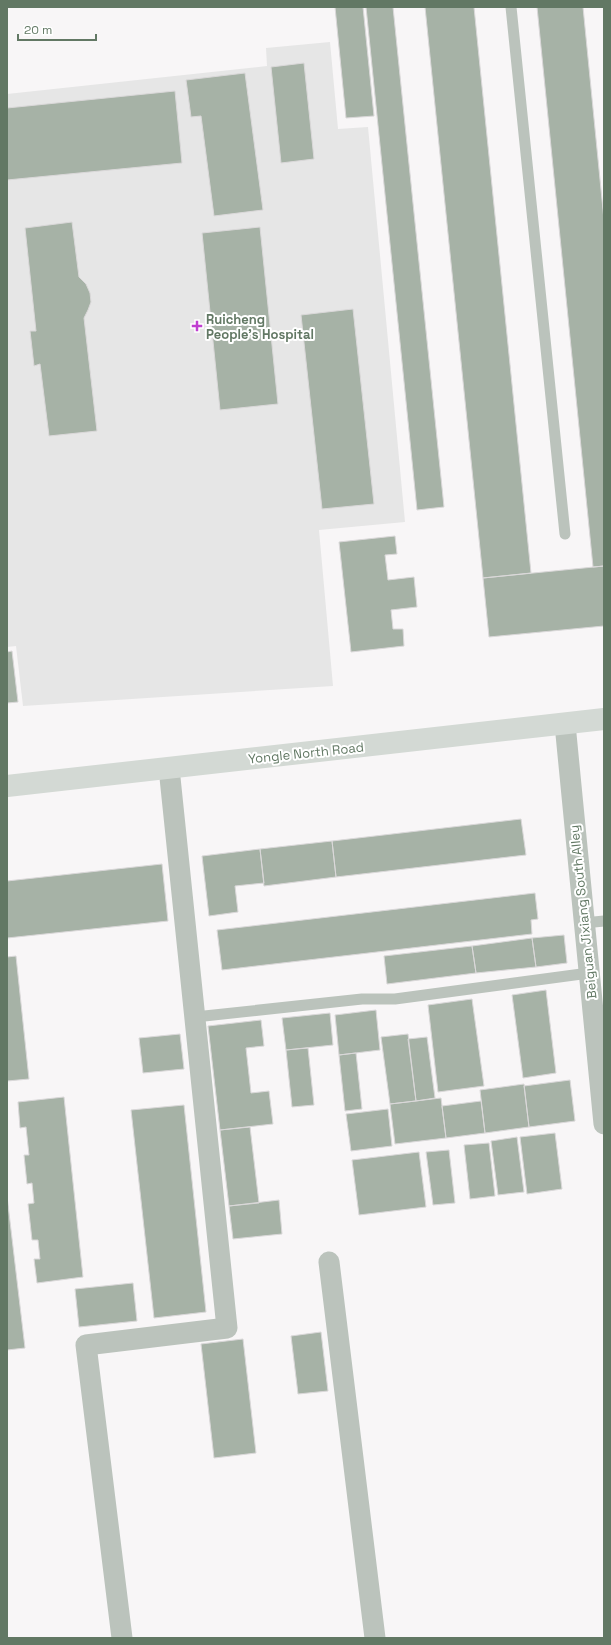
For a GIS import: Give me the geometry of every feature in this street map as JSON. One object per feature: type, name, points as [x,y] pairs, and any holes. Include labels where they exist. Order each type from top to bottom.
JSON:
[{"type":"main road","name":"Yongle North Road","points":[[7,786],[604,719]]},
{"type":"street","name":"Beiguan Jixiang South Alley","points":[[565,724],[594,922],[589,973],[604,1124]]},
{"type":"street","points":[[122,1638],[86,1345],[227,1328],[169,768]]},
{"type":"street","points":[[329,1262],[375,1638]]},
{"type":"lane","points":[[511,7],[565,534]]},
{"type":"lane","points":[[195,1016],[362,1000],[395,999],[589,973]]},
{"type":"shaded area","name":"Ruicheng People's Hospital","points":[[330,42],[338,129],[368,127],[405,522],[319,530],[333,686],[23,706],[16,646],[7,647],[7,94],[267,66],[266,48]]},
{"type":"building","points":[[335,7],[363,7],[374,116],[346,118]]},
{"type":"building","points":[[366,7],[393,7],[444,507],[417,510]]},
{"type":"building","points":[[425,7],[474,7],[531,573],[483,578]]},
{"type":"building","points":[[537,7],[583,7],[604,220],[604,566],[593,567]]},
{"type":"building","points":[[304,63],[314,159],[281,163],[271,67]]},
{"type":"building","points":[[245,73],[263,210],[214,216],[201,116],[191,117],[186,80]]},
{"type":"building","points":[[175,91],[182,163],[7,180],[7,108]]},
{"type":"building","points":[[72,222],[79,277],[86,284],[90,293],[91,302],[84,318],[97,431],[49,436],[40,364],[34,366],[30,331],[36,331],[25,228]]},
{"type":"building","points":[[260,227],[278,404],[220,410],[202,233]]},
{"type":"building","points":[[353,309],[374,504],[322,509],[301,315]]},
{"type":"building","points":[[395,536],[397,554],[385,555],[388,580],[414,577],[417,607],[391,610],[393,629],[403,629],[404,646],[351,652],[339,542]]},
{"type":"building","points":[[604,566],[604,626],[489,637],[483,578]]},
{"type":"building","points":[[12,651],[18,702],[7,703],[7,652]]},
{"type":"building","points":[[521,819],[526,855],[336,877],[332,841]]},
{"type":"building","points":[[332,841],[336,877],[264,886],[260,849]]},
{"type":"building","points":[[260,849],[264,883],[235,886],[238,912],[209,916],[202,856]]},
{"type":"building","points":[[162,864],[168,921],[7,938],[7,881]]},
{"type":"building","points":[[535,893],[538,919],[531,920],[532,934],[222,970],[217,930]]},
{"type":"building","points":[[564,935],[567,963],[536,967],[532,938]]},
{"type":"building","points":[[532,938],[536,967],[476,973],[472,946]]},
{"type":"building","points":[[472,946],[476,973],[387,984],[384,956]]},
{"type":"building","points":[[16,956],[29,1079],[7,1081],[7,957]]},
{"type":"building","points":[[546,990],[556,1073],[523,1078],[512,995]]},
{"type":"building","points":[[472,999],[484,1086],[438,1092],[428,1005]]},
{"type":"building","points":[[376,1010],[380,1050],[339,1055],[335,1015]]},
{"type":"building","points":[[330,1013],[333,1045],[286,1050],[282,1018]]},
{"type":"building","points":[[261,1020],[264,1046],[246,1048],[251,1093],[269,1091],[273,1124],[220,1130],[208,1026]]},
{"type":"building","points":[[180,1034],[184,1069],[143,1073],[139,1038]]},
{"type":"building","points":[[408,1034],[416,1101],[390,1104],[381,1037]]},
{"type":"building","points":[[427,1037],[435,1098],[416,1101],[408,1039]]},
{"type":"building","points":[[308,1048],[314,1105],[292,1107],[286,1050]]},
{"type":"building","points":[[356,1053],[362,1109],[345,1111],[339,1055]]},
{"type":"building","points":[[570,1080],[575,1121],[529,1127],[524,1086]]},
{"type":"building","points":[[524,1084],[529,1127],[485,1133],[480,1090]]},
{"type":"building","points":[[64,1097],[83,1277],[37,1283],[34,1259],[40,1259],[38,1240],[32,1240],[28,1204],[34,1203],[32,1183],[27,1184],[24,1155],[29,1155],[26,1127],[20,1128],[18,1102]]},
{"type":"building","points":[[441,1098],[446,1138],[395,1144],[390,1104]]},
{"type":"building","points":[[481,1101],[485,1133],[446,1138],[442,1106]]},
{"type":"building","points":[[184,1105],[206,1312],[154,1318],[131,1110]]},
{"type":"building","points":[[388,1109],[392,1146],[351,1151],[346,1114]]},
{"type":"building","points":[[250,1127],[259,1203],[229,1206],[220,1130]]},
{"type":"building","points":[[555,1133],[562,1189],[527,1194],[520,1137]]},
{"type":"building","points":[[517,1137],[524,1192],[498,1195],[491,1141]]},
{"type":"building","points":[[489,1143],[495,1196],[470,1199],[464,1145]]},
{"type":"building","points":[[449,1150],[455,1203],[433,1205],[426,1152]]},
{"type":"building","points":[[419,1152],[426,1207],[359,1215],[352,1160]]},
{"type":"building","points":[[7,1196],[25,1348],[7,1350]]},
{"type":"building","points":[[279,1200],[282,1234],[233,1239],[229,1206]]},
{"type":"building","points":[[133,1283],[137,1321],[79,1327],[75,1289]]},
{"type":"building","points":[[321,1332],[328,1391],[298,1394],[291,1336]]},
{"type":"building","points":[[243,1339],[256,1453],[214,1458],[201,1344]]},
{"type":"place","name":"Ruicheng People's Hospital","points":[[197,326]]}]
